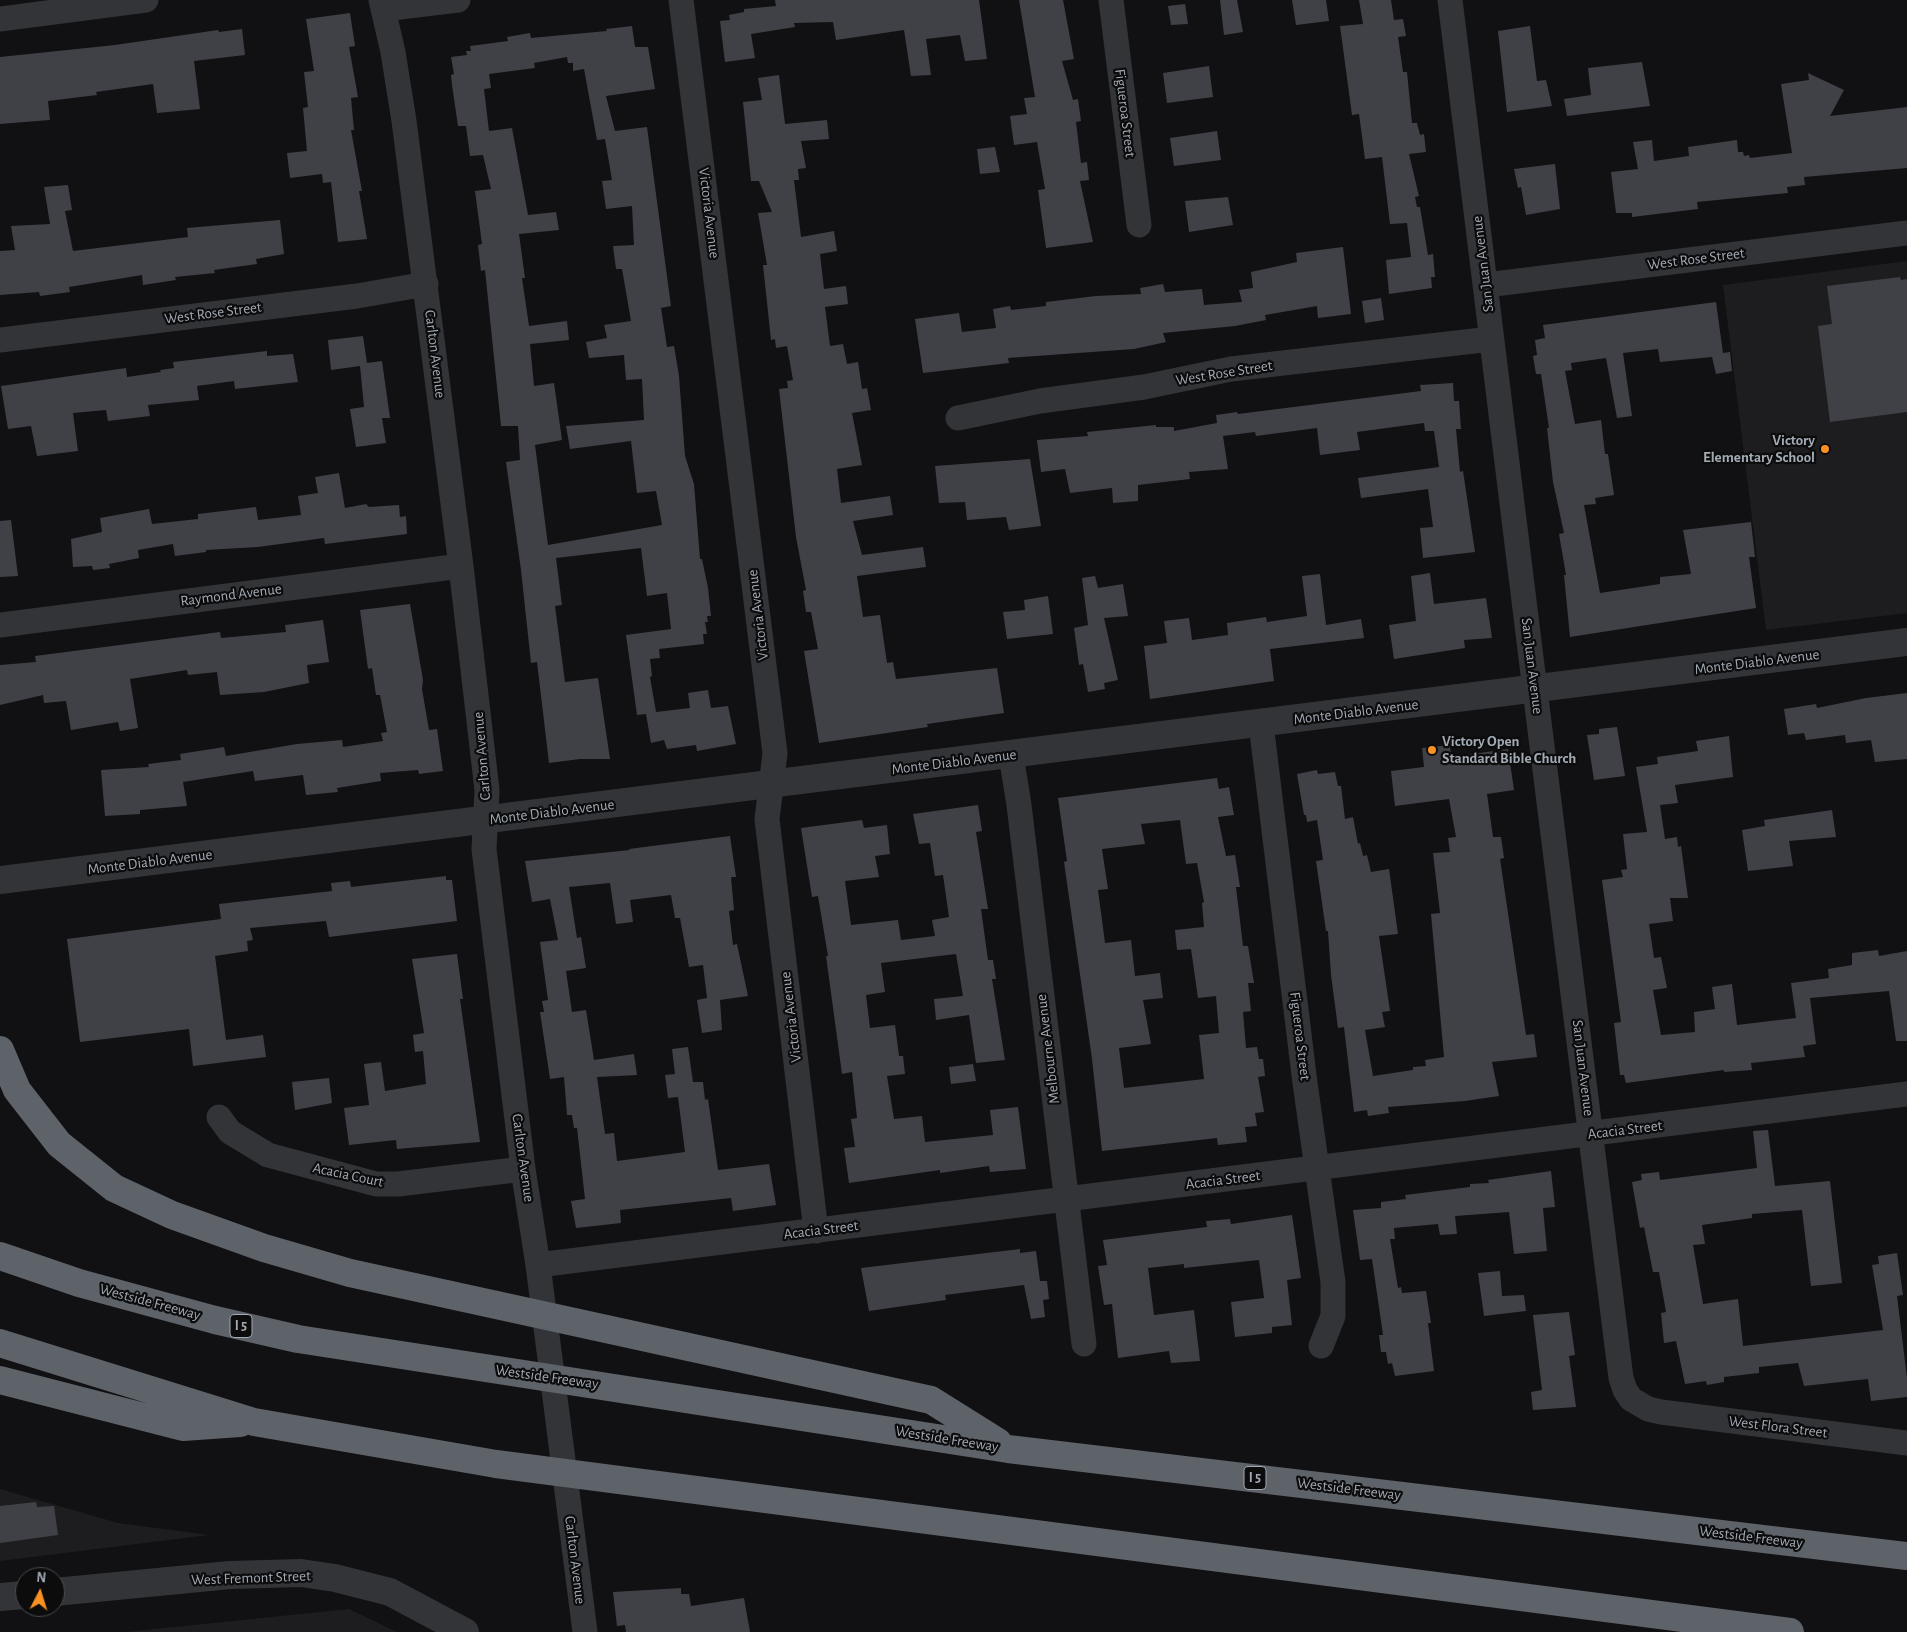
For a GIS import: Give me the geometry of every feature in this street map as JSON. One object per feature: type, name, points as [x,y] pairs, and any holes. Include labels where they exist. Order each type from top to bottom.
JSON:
[{"type":"highway","points":[[0,1050],[17,1090],[59,1144],[114,1188],[172,1215],[264,1248],[350,1272],[480,1303],[931,1400],[1008,1449]]},
{"type":"highway","name":"Westside Freeway","points":[[0,1256],[80,1283],[215,1320],[298,1339],[605,1385],[1008,1449],[1907,1556]]},
{"type":"highway","points":[[0,1343],[254,1422],[496,1464],[1790,1632]]},
{"type":"highway","points":[[0,1380],[183,1428],[254,1422]]},
{"type":"street","points":[[0,19],[115,2],[146,0]]},
{"type":"street","points":[[382,5],[458,0]]},
{"type":"street","name":"Victoria Avenue","points":[[681,0],[775,753],[766,819],[816,1231]]},
{"type":"street","name":"Figueroa Street","points":[[1111,0],[1139,225]]},
{"type":"street","name":"San Juan Avenue","points":[[1450,0],[1621,1378],[1625,1390],[1631,1399],[1648,1409]]},
{"type":"street","name":"Carlton Avenue","points":[[382,5],[403,111],[426,284],[487,790],[484,849],[523,1169],[538,1265],[584,1632]]},
{"type":"street","name":"West Rose Street","points":[[1486,285],[1907,232]]},
{"type":"street","name":"West Rose Street","points":[[0,340],[357,296],[426,284]]},
{"type":"street","name":"West Rose Street","points":[[958,418],[1040,401],[1144,387],[1231,369],[1491,339]]},
{"type":"street","name":"Raymond Avenue","points":[[0,624],[461,566]]},
{"type":"street","name":"Monte Diablo Avenue","points":[[0,880],[1535,690],[1907,642]]},
{"type":"street","name":"Figueroa Street","points":[[1261,724],[1333,1282],[1332,1316],[1321,1346]]},
{"type":"street","name":"Melbourne Avenue","points":[[1011,755],[1019,806],[1084,1344]]},
{"type":"street","name":"Acacia Street","points":[[538,1265],[1907,1094]]},
{"type":"street","name":"Acacia Court","points":[[219,1116],[230,1132],[268,1155],[376,1184],[398,1184],[523,1169]]},
{"type":"street","name":"West Flora Street","points":[[1648,1409],[1907,1443]]},
{"type":"street","name":"West Fremont Street","points":[[65,1591],[230,1575],[301,1573],[335,1578],[383,1590],[465,1632]]},
{"type":"street","points":[[0,1598],[15,1596]]},
{"type":"shaded area","name":"Victory Elementary School","points":[[1907,261],[1907,613],[1766,630],[1723,285]]},
{"type":"shaded area","points":[[0,1489],[118,1523],[209,1535],[0,1561]]},
{"type":"shaded area","points":[[349,1609],[397,1632],[126,1632]]},
{"type":"building","points":[[775,0],[979,0],[987,59],[965,61],[960,35],[926,39],[931,75],[911,76],[904,30],[836,40],[833,22],[794,23],[795,27],[751,34],[755,58],[725,62],[720,21],[730,20],[729,15],[744,12],[744,9],[776,6]]},
{"type":"building","points":[[1019,0],[1063,0],[1074,59],[1062,61],[1073,100],[1078,99],[1081,121],[1076,122],[1081,163],[1087,162],[1089,180],[1080,181],[1093,242],[1046,248],[1038,190],[1045,189],[1037,142],[1014,145],[1010,116],[1027,114],[1024,98],[1035,97]]},
{"type":"building","points":[[1220,0],[1237,0],[1243,32],[1224,35]]},
{"type":"building","points":[[1292,0],[1326,0],[1329,21],[1296,25]]},
{"type":"building","points":[[1359,0],[1391,0],[1394,20],[1403,19],[1406,36],[1398,37],[1403,72],[1407,72],[1412,123],[1417,123],[1420,135],[1424,134],[1426,152],[1409,154],[1419,196],[1415,197],[1417,207],[1420,207],[1428,255],[1433,254],[1435,277],[1431,277],[1432,288],[1389,294],[1386,260],[1411,257],[1407,223],[1390,224],[1382,157],[1365,159],[1359,114],[1352,115],[1340,26],[1363,24]]},
{"type":"building","points":[[1185,4],[1188,24],[1171,25],[1168,6]]},
{"type":"building","points":[[350,13],[355,46],[349,47],[358,97],[351,98],[354,130],[351,130],[362,191],[359,191],[367,239],[338,242],[331,182],[323,183],[322,174],[290,178],[287,153],[307,151],[303,108],[308,107],[304,72],[314,71],[306,19]]},
{"type":"building","points":[[632,26],[635,47],[648,47],[655,89],[606,96],[615,131],[647,127],[671,306],[661,308],[667,347],[674,346],[679,376],[685,456],[694,484],[700,559],[702,559],[708,588],[711,616],[707,616],[708,622],[705,622],[707,634],[703,634],[704,644],[659,649],[660,658],[650,659],[652,676],[650,677],[656,712],[690,708],[688,693],[708,690],[711,708],[728,706],[736,744],[697,751],[696,745],[667,749],[664,740],[651,743],[646,714],[637,715],[626,635],[671,629],[667,593],[647,596],[641,548],[556,558],[562,605],[555,606],[565,682],[598,678],[610,759],[580,759],[549,763],[537,662],[531,663],[521,570],[506,462],[520,460],[518,426],[501,426],[485,270],[481,271],[478,245],[482,244],[475,191],[491,189],[483,155],[470,156],[466,126],[458,126],[452,85],[451,75],[454,74],[451,57],[467,55],[466,51],[471,51],[470,46],[508,41],[507,37],[530,33],[531,38],[607,31],[606,29]],"holes":[[[567,57],[568,63],[573,63],[573,71],[584,69],[597,140],[605,139],[612,180],[602,181],[606,209],[632,206],[634,245],[613,246],[616,269],[622,269],[631,321],[604,325],[607,338],[586,342],[589,358],[624,355],[626,380],[642,379],[644,420],[566,426],[570,449],[631,441],[637,493],[656,491],[662,525],[548,545],[535,445],[562,440],[554,383],[534,386],[530,344],[569,340],[567,321],[529,326],[522,278],[525,278],[519,234],[559,230],[556,212],[528,215],[512,128],[489,131],[484,89],[491,88],[489,74],[535,68],[534,63]]]},
{"type":"building","points":[[1530,26],[1537,81],[1546,80],[1552,106],[1507,112],[1498,31]]},
{"type":"building","points":[[242,29],[245,55],[194,61],[200,109],[157,113],[153,84],[96,92],[97,95],[48,101],[50,120],[0,124],[0,57],[115,45],[218,30],[219,32]]},
{"type":"building","points":[[1642,62],[1650,106],[1567,116],[1564,99],[1591,95],[1588,68]]},
{"type":"building","points":[[1209,66],[1213,97],[1167,103],[1163,73]]},
{"type":"building","points":[[1808,73],[1844,90],[1830,116],[1907,107],[1907,168],[1804,177],[1805,185],[1787,187],[1788,193],[1697,202],[1698,209],[1632,217],[1632,213],[1616,213],[1611,172],[1638,169],[1633,142],[1652,140],[1654,161],[1689,156],[1688,147],[1737,140],[1738,152],[1743,152],[1744,156],[1749,155],[1750,158],[1792,153],[1781,84],[1809,80]]},
{"type":"building","points":[[779,75],[785,124],[827,120],[829,139],[801,141],[806,168],[798,169],[799,180],[794,180],[801,237],[834,231],[837,251],[820,254],[824,289],[846,286],[848,304],[825,307],[830,346],[843,344],[847,364],[858,362],[862,389],[867,388],[871,410],[852,413],[862,465],[837,469],[841,503],[890,496],[893,515],[853,521],[862,555],[923,547],[926,567],[857,576],[863,617],[880,615],[887,663],[893,662],[896,679],[997,668],[1004,713],[927,724],[928,727],[819,743],[804,651],[818,649],[811,612],[806,612],[803,591],[806,590],[796,537],[779,389],[788,388],[787,381],[793,380],[787,346],[776,348],[775,339],[771,340],[763,265],[767,265],[758,213],[772,212],[759,181],[751,181],[743,102],[762,100],[758,78]]},
{"type":"building","points":[[1217,131],[1221,160],[1174,166],[1170,138]]},
{"type":"building","points":[[995,147],[1000,172],[980,174],[977,149]]},
{"type":"building","points":[[1555,164],[1560,209],[1526,215],[1521,187],[1518,188],[1514,169]]},
{"type":"building","points":[[68,185],[72,210],[65,211],[73,251],[188,237],[187,228],[280,220],[284,254],[256,259],[257,264],[214,270],[215,273],[175,277],[176,280],[143,285],[142,275],[69,287],[70,292],[40,296],[39,292],[0,295],[0,251],[15,250],[11,226],[50,224],[44,187]]},
{"type":"building","points":[[1228,197],[1233,225],[1189,232],[1185,201]]},
{"type":"building","points":[[1343,247],[1351,314],[1318,318],[1317,306],[1265,315],[1266,320],[1235,326],[1163,333],[1166,342],[1134,349],[1008,358],[1009,363],[923,373],[915,319],[959,313],[962,332],[996,328],[993,309],[1010,306],[1011,310],[1046,306],[1046,302],[1096,296],[1141,294],[1140,288],[1163,284],[1165,292],[1202,289],[1204,305],[1242,302],[1239,290],[1253,288],[1251,272],[1297,262],[1296,253]]},
{"type":"building","points":[[1900,277],[1901,280],[1907,279],[1907,412],[1830,422],[1818,326],[1832,324],[1827,286]]},
{"type":"building","points":[[1381,298],[1384,320],[1365,323],[1362,301]]},
{"type":"building","points":[[1716,302],[1723,353],[1730,352],[1732,371],[1716,374],[1712,357],[1660,362],[1658,349],[1623,353],[1632,416],[1617,418],[1606,358],[1571,363],[1572,370],[1565,371],[1575,424],[1601,420],[1605,454],[1608,454],[1614,495],[1595,498],[1596,504],[1584,505],[1600,593],[1660,584],[1660,577],[1691,574],[1683,530],[1751,522],[1755,557],[1749,557],[1756,608],[1570,637],[1564,575],[1566,575],[1559,534],[1564,533],[1553,482],[1547,428],[1549,428],[1541,374],[1536,374],[1533,356],[1537,355],[1535,340],[1545,338],[1543,325]]},
{"type":"building","points":[[363,336],[367,363],[382,361],[390,418],[382,418],[386,443],[356,447],[350,409],[364,407],[360,366],[331,370],[328,340]]},
{"type":"building","points":[[267,351],[267,356],[293,354],[298,382],[235,389],[234,381],[197,386],[199,400],[148,405],[150,416],[108,421],[106,410],[73,413],[78,451],[37,456],[31,426],[8,429],[1,386],[126,368],[127,377],[174,368],[173,362]]},
{"type":"building","points":[[1453,383],[1454,401],[1459,401],[1461,429],[1456,429],[1460,472],[1463,471],[1475,552],[1423,558],[1420,528],[1433,527],[1428,489],[1361,498],[1358,478],[1439,467],[1434,431],[1425,431],[1424,423],[1357,432],[1360,450],[1320,455],[1317,428],[1256,436],[1255,432],[1223,436],[1228,469],[1189,472],[1190,479],[1138,485],[1138,501],[1113,503],[1112,488],[1070,493],[1065,469],[1041,472],[1037,440],[1088,436],[1087,432],[1156,425],[1156,427],[1174,427],[1174,431],[1217,423],[1216,415],[1237,412],[1238,414],[1421,391],[1420,385]]},
{"type":"building","points":[[1030,459],[1041,526],[1009,530],[1006,517],[967,520],[965,502],[939,503],[935,466]]},
{"type":"building","points":[[339,473],[345,508],[366,504],[369,507],[399,505],[400,517],[406,516],[407,534],[325,544],[324,538],[258,547],[206,550],[206,552],[175,556],[173,544],[138,550],[139,558],[109,564],[110,568],[93,570],[92,566],[73,567],[71,539],[102,532],[100,518],[149,509],[152,524],[198,519],[198,514],[256,507],[258,520],[301,515],[298,496],[318,493],[315,477]]},
{"type":"building","points":[[11,520],[18,576],[0,577],[0,521]]},
{"type":"building","points":[[1430,573],[1434,604],[1486,598],[1492,638],[1464,640],[1465,648],[1394,659],[1389,625],[1416,621],[1411,576]]},
{"type":"building","points":[[1320,574],[1326,625],[1361,619],[1364,638],[1270,649],[1274,681],[1150,699],[1144,646],[1167,643],[1164,621],[1189,618],[1192,640],[1228,635],[1227,623],[1266,617],[1267,622],[1307,616],[1302,576]]},
{"type":"building","points":[[1095,576],[1098,588],[1123,584],[1128,616],[1104,618],[1118,680],[1104,683],[1105,689],[1088,692],[1083,664],[1079,665],[1074,628],[1088,625],[1082,578]]},
{"type":"building","points":[[1048,596],[1053,634],[1007,639],[1003,612],[1025,610],[1024,600]]},
{"type":"building","points":[[410,604],[423,680],[422,689],[429,730],[437,729],[443,771],[419,774],[418,770],[380,773],[381,781],[337,788],[338,792],[306,795],[303,775],[255,781],[253,771],[183,782],[187,806],[140,810],[140,814],[105,816],[101,770],[149,767],[148,764],[181,760],[180,754],[224,747],[226,756],[297,744],[342,740],[343,747],[383,741],[381,733],[387,732],[380,695],[376,695],[372,668],[368,669],[360,610]]},
{"type":"building","points":[[323,620],[329,662],[307,665],[309,683],[264,692],[220,695],[217,672],[188,675],[187,670],[130,679],[138,728],[120,731],[118,722],[71,730],[66,701],[44,703],[43,695],[0,705],[0,665],[36,662],[35,656],[220,632],[221,638],[286,632],[285,625]]},
{"type":"building","points":[[1907,693],[1907,759],[1875,762],[1871,740],[1846,743],[1845,735],[1806,740],[1804,733],[1788,735],[1784,709],[1816,704],[1817,708],[1866,698]]},
{"type":"building","points":[[1617,727],[1625,776],[1594,780],[1587,735],[1599,734],[1599,729]]},
{"type":"building","points":[[1729,736],[1733,777],[1675,785],[1678,803],[1660,805],[1665,839],[1677,837],[1678,847],[1681,846],[1688,898],[1670,898],[1673,921],[1649,924],[1654,958],[1661,957],[1667,988],[1653,990],[1661,1035],[1695,1032],[1694,1012],[1715,1009],[1712,987],[1732,984],[1737,1025],[1796,1018],[1791,983],[1829,978],[1828,969],[1852,965],[1852,953],[1878,950],[1879,956],[1907,951],[1907,1041],[1896,1041],[1889,991],[1810,998],[1816,1044],[1803,1046],[1805,1057],[1751,1063],[1752,1070],[1724,1072],[1724,1070],[1626,1083],[1624,1075],[1620,1075],[1614,1023],[1621,1022],[1602,880],[1623,877],[1621,870],[1627,869],[1623,834],[1647,832],[1636,767],[1658,764],[1657,757],[1698,751],[1696,741]]},
{"type":"building","points":[[1450,745],[1451,757],[1508,749],[1514,790],[1487,794],[1493,837],[1501,837],[1504,858],[1500,859],[1526,1035],[1534,1034],[1537,1057],[1492,1062],[1499,1096],[1465,1101],[1388,1107],[1389,1113],[1368,1116],[1367,1110],[1354,1112],[1344,1027],[1338,1028],[1331,975],[1328,931],[1326,931],[1316,861],[1323,860],[1317,820],[1307,822],[1306,815],[1304,815],[1297,774],[1317,770],[1318,774],[1335,772],[1338,786],[1341,786],[1345,819],[1353,817],[1358,844],[1360,843],[1363,856],[1367,855],[1371,872],[1389,869],[1398,934],[1379,936],[1390,1011],[1382,1012],[1385,1027],[1365,1030],[1373,1076],[1413,1070],[1413,1067],[1426,1066],[1425,1060],[1444,1057],[1431,914],[1440,913],[1433,853],[1450,852],[1448,838],[1456,837],[1449,799],[1395,806],[1391,771],[1424,767],[1422,748]]},
{"type":"building","points":[[1217,778],[1219,789],[1229,787],[1234,815],[1218,817],[1226,856],[1235,855],[1240,887],[1236,887],[1243,946],[1248,946],[1254,983],[1248,983],[1251,1011],[1243,1012],[1246,1048],[1257,1047],[1259,1059],[1263,1059],[1265,1076],[1258,1077],[1264,1112],[1255,1113],[1257,1126],[1245,1127],[1247,1142],[1218,1145],[1217,1138],[1102,1151],[1092,1059],[1064,862],[1067,861],[1058,798]],"holes":[[[1180,820],[1186,864],[1197,863],[1204,902],[1202,903],[1204,927],[1175,930],[1177,950],[1191,949],[1198,998],[1216,996],[1219,1033],[1199,1035],[1204,1079],[1124,1088],[1119,1048],[1151,1044],[1143,1000],[1163,998],[1160,973],[1135,976],[1131,940],[1105,943],[1098,890],[1108,889],[1102,849],[1145,844],[1141,824]]]},
{"type":"building","points":[[978,805],[982,831],[976,832],[988,909],[981,909],[988,960],[993,960],[996,979],[992,979],[1005,1060],[976,1063],[969,1015],[936,1020],[934,999],[963,996],[956,954],[881,963],[885,992],[866,995],[870,1028],[895,1025],[899,1056],[903,1056],[905,1074],[887,1076],[894,1119],[922,1116],[925,1142],[993,1135],[990,1110],[1018,1107],[1026,1169],[990,1172],[989,1166],[940,1173],[940,1170],[849,1183],[844,1148],[855,1147],[851,1119],[857,1118],[852,1072],[842,1074],[826,956],[828,956],[818,896],[812,897],[801,828],[862,820],[864,828],[887,825],[890,854],[875,856],[879,877],[845,881],[851,925],[898,920],[901,940],[935,936],[932,920],[949,917],[943,875],[935,876],[930,843],[919,844],[913,814]]},
{"type":"building","points":[[1832,810],[1836,837],[1789,841],[1793,866],[1748,871],[1742,830],[1765,826],[1764,820]]},
{"type":"building","points":[[730,836],[736,877],[731,877],[734,910],[729,911],[733,945],[737,944],[748,996],[720,1000],[722,1030],[702,1033],[697,1000],[707,998],[703,965],[689,967],[680,918],[675,918],[671,895],[630,900],[633,922],[616,924],[610,883],[569,887],[577,938],[581,937],[586,968],[566,971],[572,1012],[586,1010],[594,1060],[634,1054],[637,1075],[597,1077],[605,1134],[614,1133],[617,1161],[685,1152],[678,1097],[668,1098],[665,1075],[675,1074],[672,1049],[688,1047],[693,1082],[703,1082],[705,1100],[708,1099],[718,1170],[769,1164],[776,1205],[733,1211],[731,1198],[620,1210],[621,1223],[576,1228],[571,1201],[585,1199],[577,1128],[574,1128],[572,1115],[567,1115],[564,1077],[550,1079],[540,1012],[544,1012],[542,1001],[548,1000],[540,942],[558,940],[550,899],[532,902],[525,861],[630,850]]},
{"type":"building","points":[[446,876],[446,880],[452,880],[457,921],[329,937],[326,921],[250,928],[253,940],[247,941],[248,951],[215,956],[226,1040],[263,1035],[266,1057],[193,1066],[189,1029],[80,1042],[67,939],[221,919],[219,904],[332,891],[331,883],[350,881],[351,887]]},
{"type":"building","points":[[457,954],[463,999],[460,999],[480,1142],[397,1149],[396,1140],[349,1145],[344,1108],[369,1105],[364,1064],[381,1062],[385,1091],[426,1084],[423,1051],[415,1052],[413,1035],[424,1033],[412,959]]},
{"type":"building","points":[[973,1064],[976,1081],[951,1084],[949,1067]]},
{"type":"building","points":[[329,1078],[332,1103],[295,1110],[292,1082]]},
{"type":"building","points":[[1768,1130],[1775,1186],[1830,1181],[1842,1283],[1811,1286],[1802,1210],[1752,1214],[1752,1218],[1702,1225],[1705,1244],[1693,1245],[1703,1304],[1738,1299],[1743,1346],[1883,1330],[1872,1265],[1879,1264],[1878,1256],[1897,1253],[1903,1295],[1897,1296],[1907,1378],[1907,1397],[1871,1401],[1868,1379],[1804,1386],[1798,1363],[1759,1367],[1759,1373],[1724,1377],[1724,1382],[1707,1385],[1706,1381],[1685,1384],[1676,1341],[1664,1343],[1661,1313],[1666,1312],[1659,1272],[1653,1272],[1644,1227],[1640,1228],[1632,1182],[1642,1180],[1641,1174],[1659,1172],[1660,1180],[1757,1168],[1753,1131]]},
{"type":"building","points":[[1551,1171],[1555,1207],[1543,1208],[1547,1251],[1514,1254],[1509,1212],[1455,1216],[1457,1234],[1440,1235],[1438,1224],[1394,1228],[1395,1239],[1390,1239],[1398,1288],[1401,1287],[1402,1293],[1426,1291],[1431,1323],[1428,1323],[1434,1371],[1395,1376],[1392,1363],[1388,1364],[1386,1352],[1381,1352],[1379,1335],[1383,1335],[1372,1259],[1360,1260],[1353,1210],[1381,1208],[1381,1202],[1406,1199],[1405,1195],[1470,1187],[1470,1184],[1489,1183],[1488,1180]]},
{"type":"building","points":[[1292,1215],[1301,1278],[1287,1280],[1292,1325],[1272,1327],[1272,1333],[1235,1337],[1231,1302],[1264,1298],[1259,1260],[1184,1268],[1184,1264],[1148,1268],[1154,1315],[1194,1310],[1200,1361],[1171,1363],[1169,1351],[1118,1358],[1112,1304],[1104,1305],[1098,1266],[1107,1265],[1103,1240],[1207,1227],[1206,1221],[1230,1219],[1231,1224]]},
{"type":"building","points":[[1020,1249],[1020,1253],[1036,1251],[1040,1281],[1047,1281],[1049,1299],[1043,1300],[1045,1317],[1031,1319],[1024,1285],[945,1295],[946,1300],[869,1311],[861,1268]]},
{"type":"building","points":[[1500,1271],[1502,1296],[1524,1295],[1526,1311],[1484,1316],[1478,1273]]},
{"type":"building","points":[[1569,1312],[1575,1355],[1569,1356],[1576,1407],[1533,1410],[1531,1392],[1542,1390],[1533,1315]]},
{"type":"building","points":[[36,1502],[37,1507],[54,1506],[58,1535],[0,1543],[0,1506]]},
{"type":"building","points":[[681,1588],[681,1594],[689,1594],[691,1606],[744,1598],[750,1632],[626,1632],[625,1625],[617,1626],[613,1592]]},
{"type":"place","name":"Victory Elementary School","points":[[1825,449]]},
{"type":"place","name":"Victory Open Standard Bible Church","points":[[1432,750]]}]
